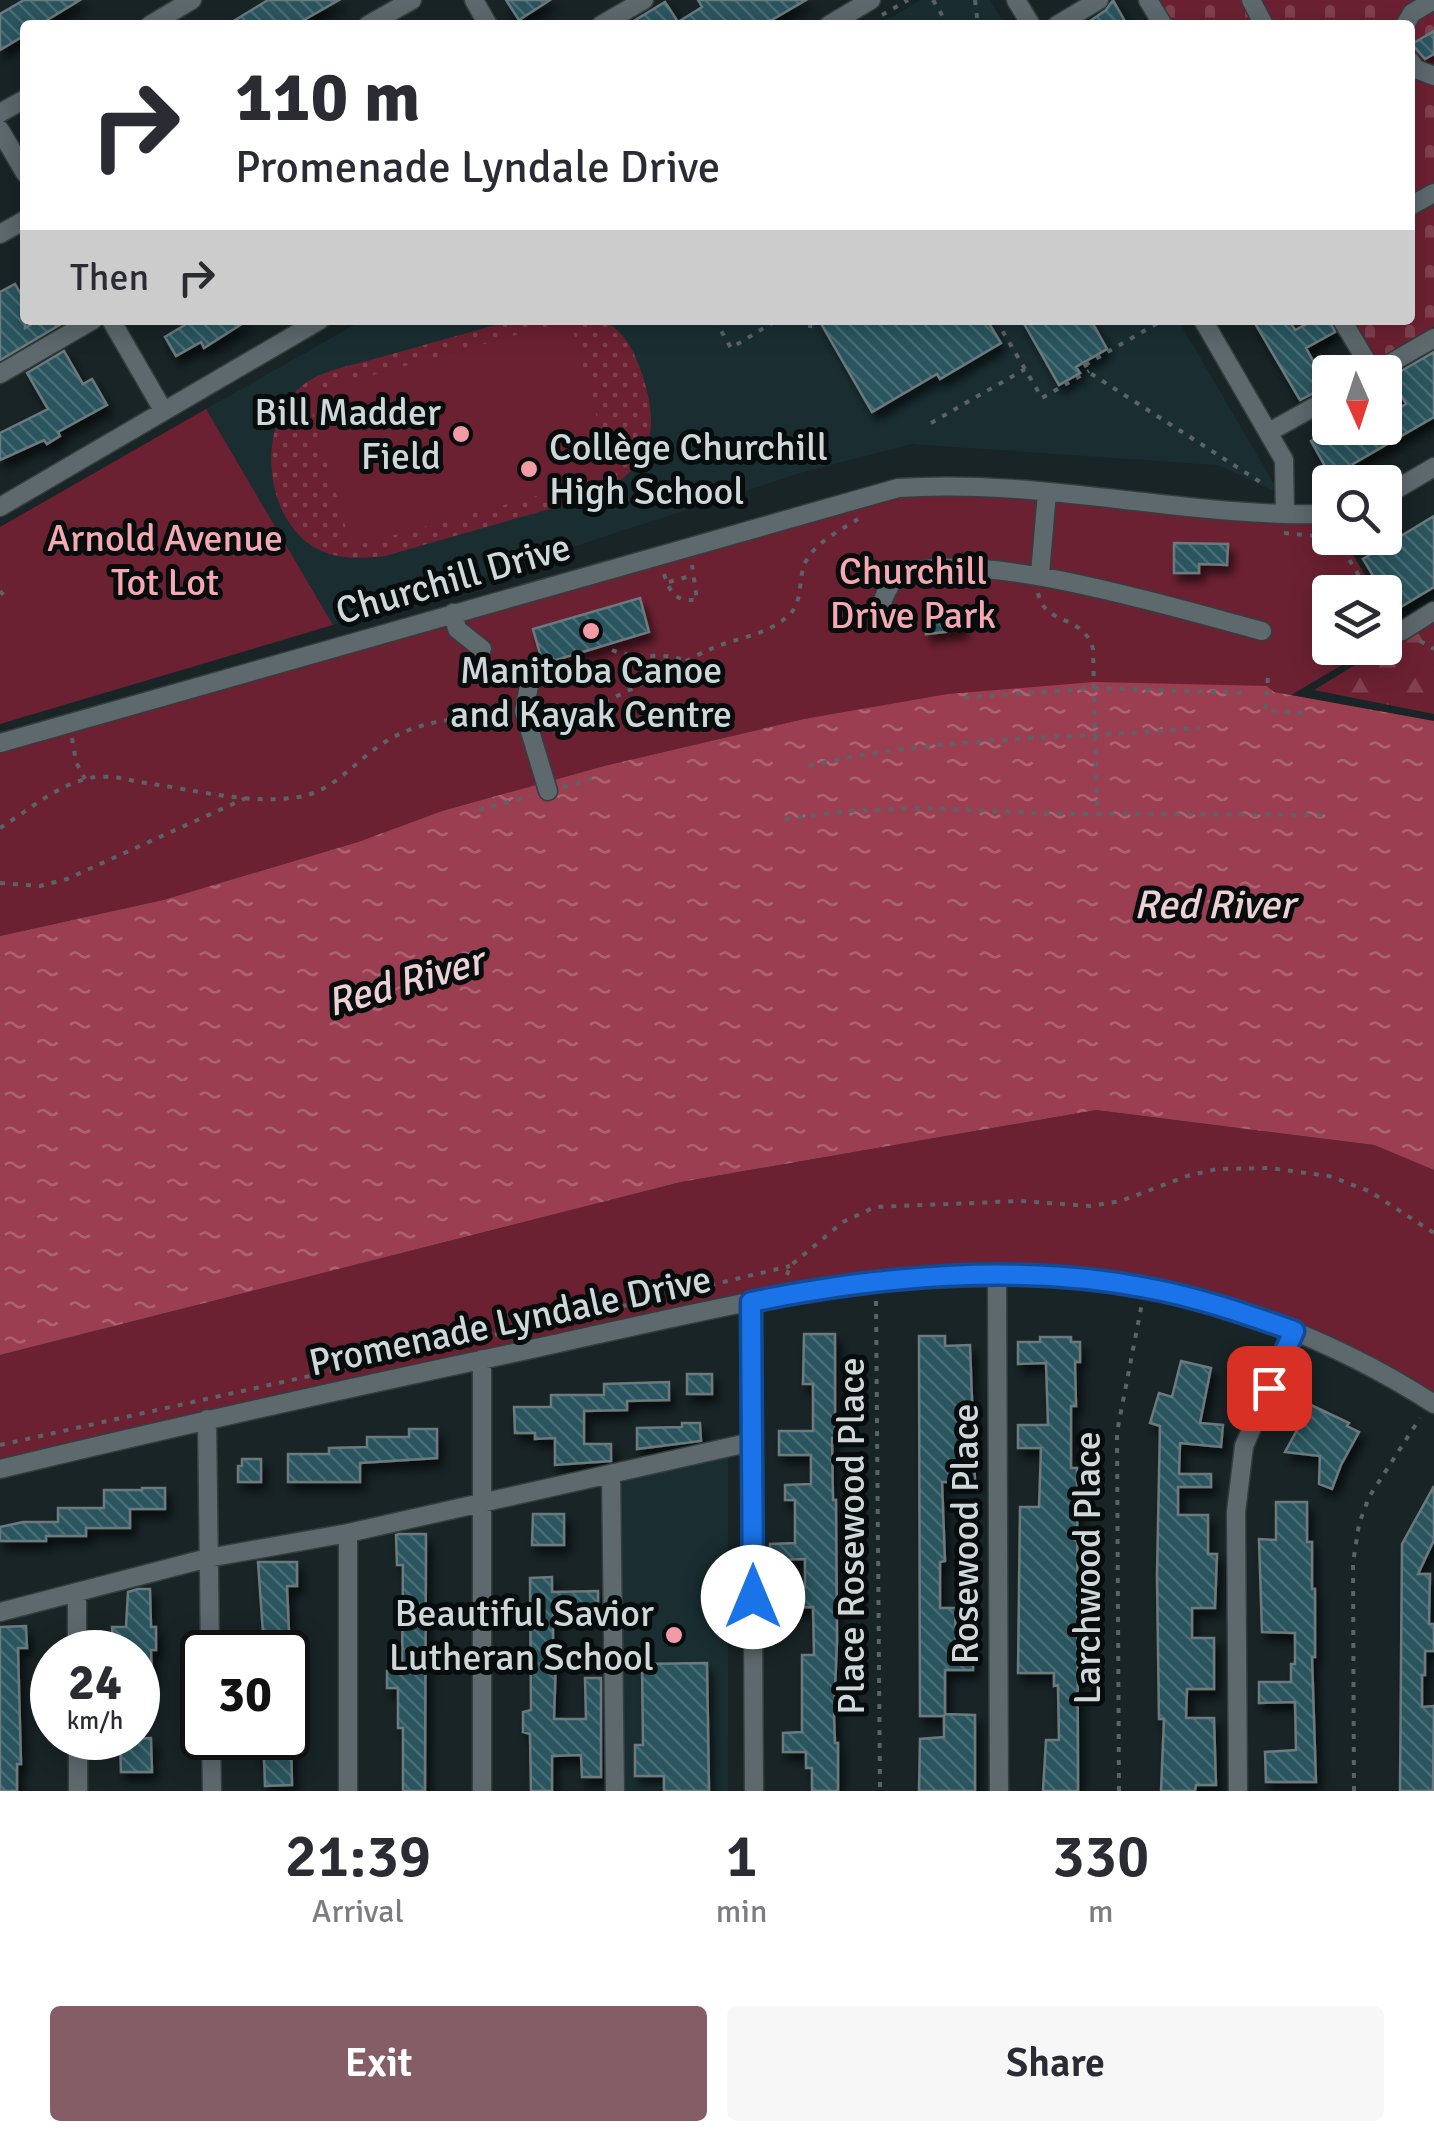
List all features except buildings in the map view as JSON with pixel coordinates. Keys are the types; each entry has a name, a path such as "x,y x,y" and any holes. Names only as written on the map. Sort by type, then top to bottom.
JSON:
{"street":[{"path":"158,20 192,0"},
{"path":"377,20 412,0"},
{"path":"610,20 644,0"},
{"path":"1065,20 1099,0"},
{"path":"1407,20 1412,12 1434,0"},
{"path":"843,20 875,8"},
{"path":"0,130 20,164"},
{"path":"0,374 84,325"},
{"path":"114,325 164,410"},
{"path":"0,506 311,325"},
{"path":"1206,325 1286,468 1285,513"},
{"path":"1345,325 1364,355"},
{"path":"1402,356 1434,338"},
{"path":"1268,432 1312,408"},
{"path":"1402,486 1434,467"},
{"name":"Churchill Drive","path":"0,743 898,488 984,487 1312,514"},
{"path":"1040,574 1047,493"},
{"path":"879,612 887,589 896,579 913,572 961,568 1040,574 1262,630"},
{"path":"1402,631 1434,611"},
{"path":"453,613 458,628 482,649"},
{"path":"529,686 524,711 548,792"},
{"name":"Promenade Lyndale Drive","path":"0,1468 207,1419 751,1302 876,1281 997,1276 1067,1278 1146,1287 1224,1306 1294,1331 1360,1361 1432,1402"},
{"name":"Rosewood Place","path":"997,1276 999,1791"},
{"path":"751,1302 754,1791"},
{"path":"1238,1791 1236,1512 1244,1446 1294,1331"},
{"path":"482,1360 482,1791"},
{"path":"207,1419 210,1630"},
{"path":"0,1612 208,1558 348,1534 752,1442"},
{"path":"611,1474 615,1791"},
{"path":"348,1534 348,1791"},
{"path":"77,1595 77,1630"},
{"path":"78,1760 78,1791"},
{"path":"211,1760 212,1791"}],"path":[{"path":"875,8 908,0"},
{"path":"718,325 731,348 769,325"},
{"path":"999,325 1042,398 1089,372"},
{"path":"1154,325 1084,364 1089,372 1272,489"},
{"path":"932,423 1025,369"},
{"path":"0,828 85,779 109,776 246,798 299,797 325,789 383,743 418,726 481,717 556,719 577,713 716,646 773,628 796,606 804,564 810,556 826,540 864,515"},
{"path":"1283,533 1336,538 1359,575"},
{"path":"657,555 671,594 680,601 697,600 689,546"},
{"path":"1040,574 1038,596 1042,607 1052,616 1082,628 1090,637 1097,814"},
{"path":"667,583 694,575"},
{"path":"0,591 8,600"},
{"path":"612,650 628,658 677,657 684,662"},
{"path":"1268,678 1264,710 1304,713"},
{"path":"964,698 1094,688 1245,693"},
{"path":"70,723 76,762 85,779"},
{"path":"809,766 920,748 1200,728"},
{"path":"0,883 40,886 67,879 246,798"},
{"path":"785,819 926,808 1097,814 1326,815"},
{"path":"0,1444 790,1266 843,1222 875,1207 1021,1201 1090,1206 1121,1201 1217,1169 1270,1168 1329,1176 1369,1191 1434,1233"},
{"path":"782,1296 790,1266"},
{"name":"Place Rosewood Place","path":"876,1281 880,1791"},
{"name":"Larchwood Place","path":"1119,1791 1116,1432 1146,1287"},
{"path":"1354,1791 1354,1563 1359,1524 1369,1497 1432,1402"}],"shaded area":[{"path":"921,0 990,0 1002,20 887,20"},
{"name":"Collège Churchill High School","path":"354,325 1181,325 1280,494 1218,465 912,444 800,473 333,625 206,409"},
{"name":"Beautiful Savior Lutheran School","path":"728,1453 728,1791 623,1791 617,1478"}],"green space":[{"path":"1158,0 1434,0 1434,327 1387,355 1368,355 1350,325 1415,325 1415,20 1170,20"},
{"name":"Bill Madder Field","path":"496,325 610,325 625,339 642,374 651,430 640,460 629,473 595,496 385,556 338,556 312,546 295,531 275,490 272,467 272,443 288,401 303,385 337,369"},
{"name":"Bill Madder Field","path":"552,325 571,325 613,475 351,547 308,393"},
{"name":"Arnold Avenue Tot Lot","path":"206,409 333,625 0,724 0,527"},
{"name":"Churchill Drive Park","path":"897,488 1312,515 1312,555 1353,555 1365,575 1312,575 1312,665 1342,665 1291,695 1274,692 1267,686 804,719 604,766 442,811 358,842 163,900 0,936 0,743"},
{"path":"1434,618 1434,714 1314,690 1355,665 1402,665 1402,636"},
{"path":"1096,1110 1374,1145 1434,1170 1434,1399 1362,1357 1148,1283 877,1275 0,1469 0,1355 681,1182"}],"water":[{"name":"Red River","path":"1094,682 1267,686 1274,692 1434,721 1434,1170 1374,1145 1096,1110 681,1182 0,1355 0,936 163,900 358,842 442,811 604,766 804,719 948,694"}],"place":[{"name":"Bill Madder Field","path":"461,434"},
{"name":"Collège Churchill High School","path":"529,469"},
{"name":"Manitoba Canoe and Kayak Centre","path":"591,631"},
{"name":"Beautiful Savior Lutheran School","path":"674,1635"}],"route":[{"path":"753,1597 751,1302 876,1281 997,1276 1067,1278 1146,1287 1224,1306 1294,1331 1269,1388"}]}
